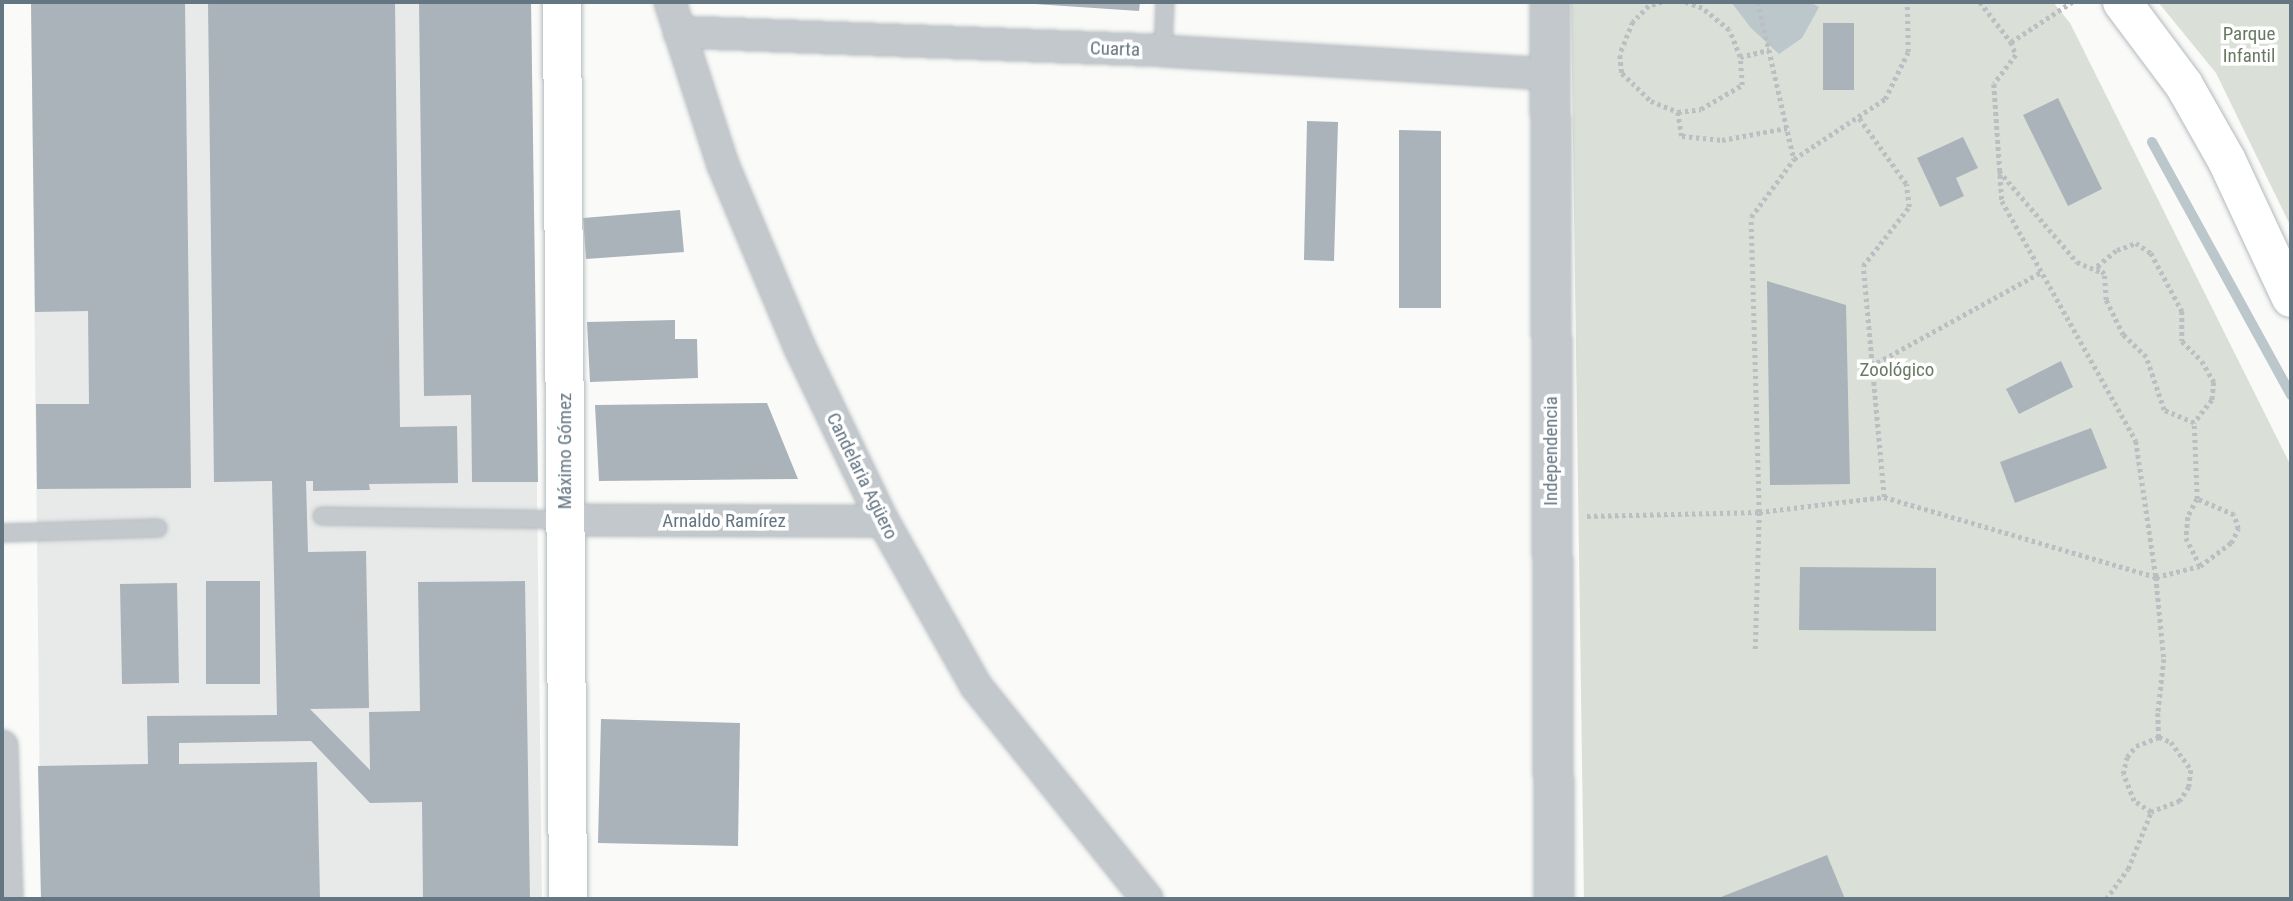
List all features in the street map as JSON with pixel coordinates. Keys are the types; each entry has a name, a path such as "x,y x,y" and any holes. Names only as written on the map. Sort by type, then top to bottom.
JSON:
{"main road":[{"name":"Máximo Gómez","path":"562,2 568,899"},
{"path":"2122,2 2190,96 2227,161 2291,298"}],"street":[{"name":"Candelaria Agüero","path":"670,2 723,165 800,348 883,522 976,686 1147,899"},
{"name":"Independencia","path":"1550,2 1554,899"},
{"name":"Cuarta","path":"679,32 1163,51 1551,74"},
{"name":"Arnaldo Ramírez","path":"565,520 883,522"},
{"path":"2,746 7,899"}],"lane":[{"path":"1163,51 1165,2"},
{"path":"322,516 565,520"},
{"path":"2,533 158,528"}],"path":[{"path":"1662,2 1649,6 1633,22 1620,55 1622,73 1651,101 1678,112 1702,109 1742,85 1740,57 1729,30 1702,8 1685,2"},
{"path":"1758,2 1794,159"},
{"path":"1755,649 1759,512 1751,217 1794,159 1885,99 1908,52 1907,2"},
{"path":"1980,2 2011,43 2016,55 1994,83 2001,201 2136,441 2156,577 2164,659 2158,713 2159,737"},
{"path":"2011,43 2072,2"},
{"path":"1740,57 1769,50"},
{"path":"1678,112 1682,136 1722,140 1787,128"},
{"path":"1858,117 1906,184 1909,207 1863,266 1884,497"},
{"path":"1998,171 2077,262 2104,274"},
{"path":"2194,423 2165,410 2146,357 2123,335 2106,300 2104,274 2097,266 2117,250 2136,243 2151,253 2182,310 2182,341 2202,361 2214,382 2212,400 2194,423 2197,499 2188,517 2186,538 2200,566"},
{"path":"1871,366 2041,272"},
{"path":"1552,517 1759,512 1884,497 2156,577 2200,566 2231,543 2238,529 2234,515 2197,499"},
{"path":"2106,899 2127,869 2151,813 2180,801 2189,787 2191,770 2171,743 2159,737 2136,746 2127,757 2123,774 2134,801 2151,813"}],"shaded area":[{"path":"31,2 531,2 542,899 41,899"},
{"path":"1731,2 1810,2 1819,7 1802,38 1779,54 1751,28"}],"green space":[{"name":"Zoológico","path":"1571,2 2053,2 2070,23 2291,466 2291,899 1584,899"},
{"name":"Parque Infantil","path":"2158,2 2291,2 2291,227 2216,73"}],"building":[{"path":"31,2 185,2 191,488 37,489 36,404 89,404 88,311 35,312"},
{"path":"208,2 395,2 400,427 457,426 458,483 369,484 370,490 313,491 313,481 306,481 308,552 366,551 369,708 310,709 370,770 369,712 420,711 418,582 525,581 530,899 423,899 422,802 370,803 311,741 179,743 179,764 317,762 320,899 41,899 38,766 148,764 147,716 277,715 272,481 214,482"},
{"path":"419,2 531,2 538,482 472,482 471,395 424,396"},
{"path":"1006,2 1140,2 1139,11"},
{"path":"1823,23 1854,23 1854,90 1823,90"},
{"path":"2058,98 2102,189 2068,206 2023,115"},
{"path":"1307,121 1338,122 1334,261 1304,260"},
{"path":"1399,130 1441,131 1441,308 1399,308"},
{"path":"1963,137 1978,168 1956,178 1964,196 1940,207 1917,158"},
{"path":"680,210 684,252 586,259 583,218"},
{"path":"1767,281 1846,305 1850,484 1770,485"},
{"path":"675,320 675,339 697,339 698,378 590,382 587,322"},
{"path":"2061,361 2073,387 2019,414 2006,389"},
{"path":"767,403 798,479 599,481 595,405"},
{"path":"2091,428 2107,468 2015,503 2000,462"},
{"path":"1800,567 1936,568 1936,631 1799,630"},
{"path":"206,581 260,581 260,684 206,684"},
{"path":"177,583 179,683 122,684 120,584"},
{"path":"601,719 740,723 738,846 598,843"},
{"path":"1827,855 1845,899 1716,899"}],"waterway":[{"path":"2152,142 2291,395"}]}
